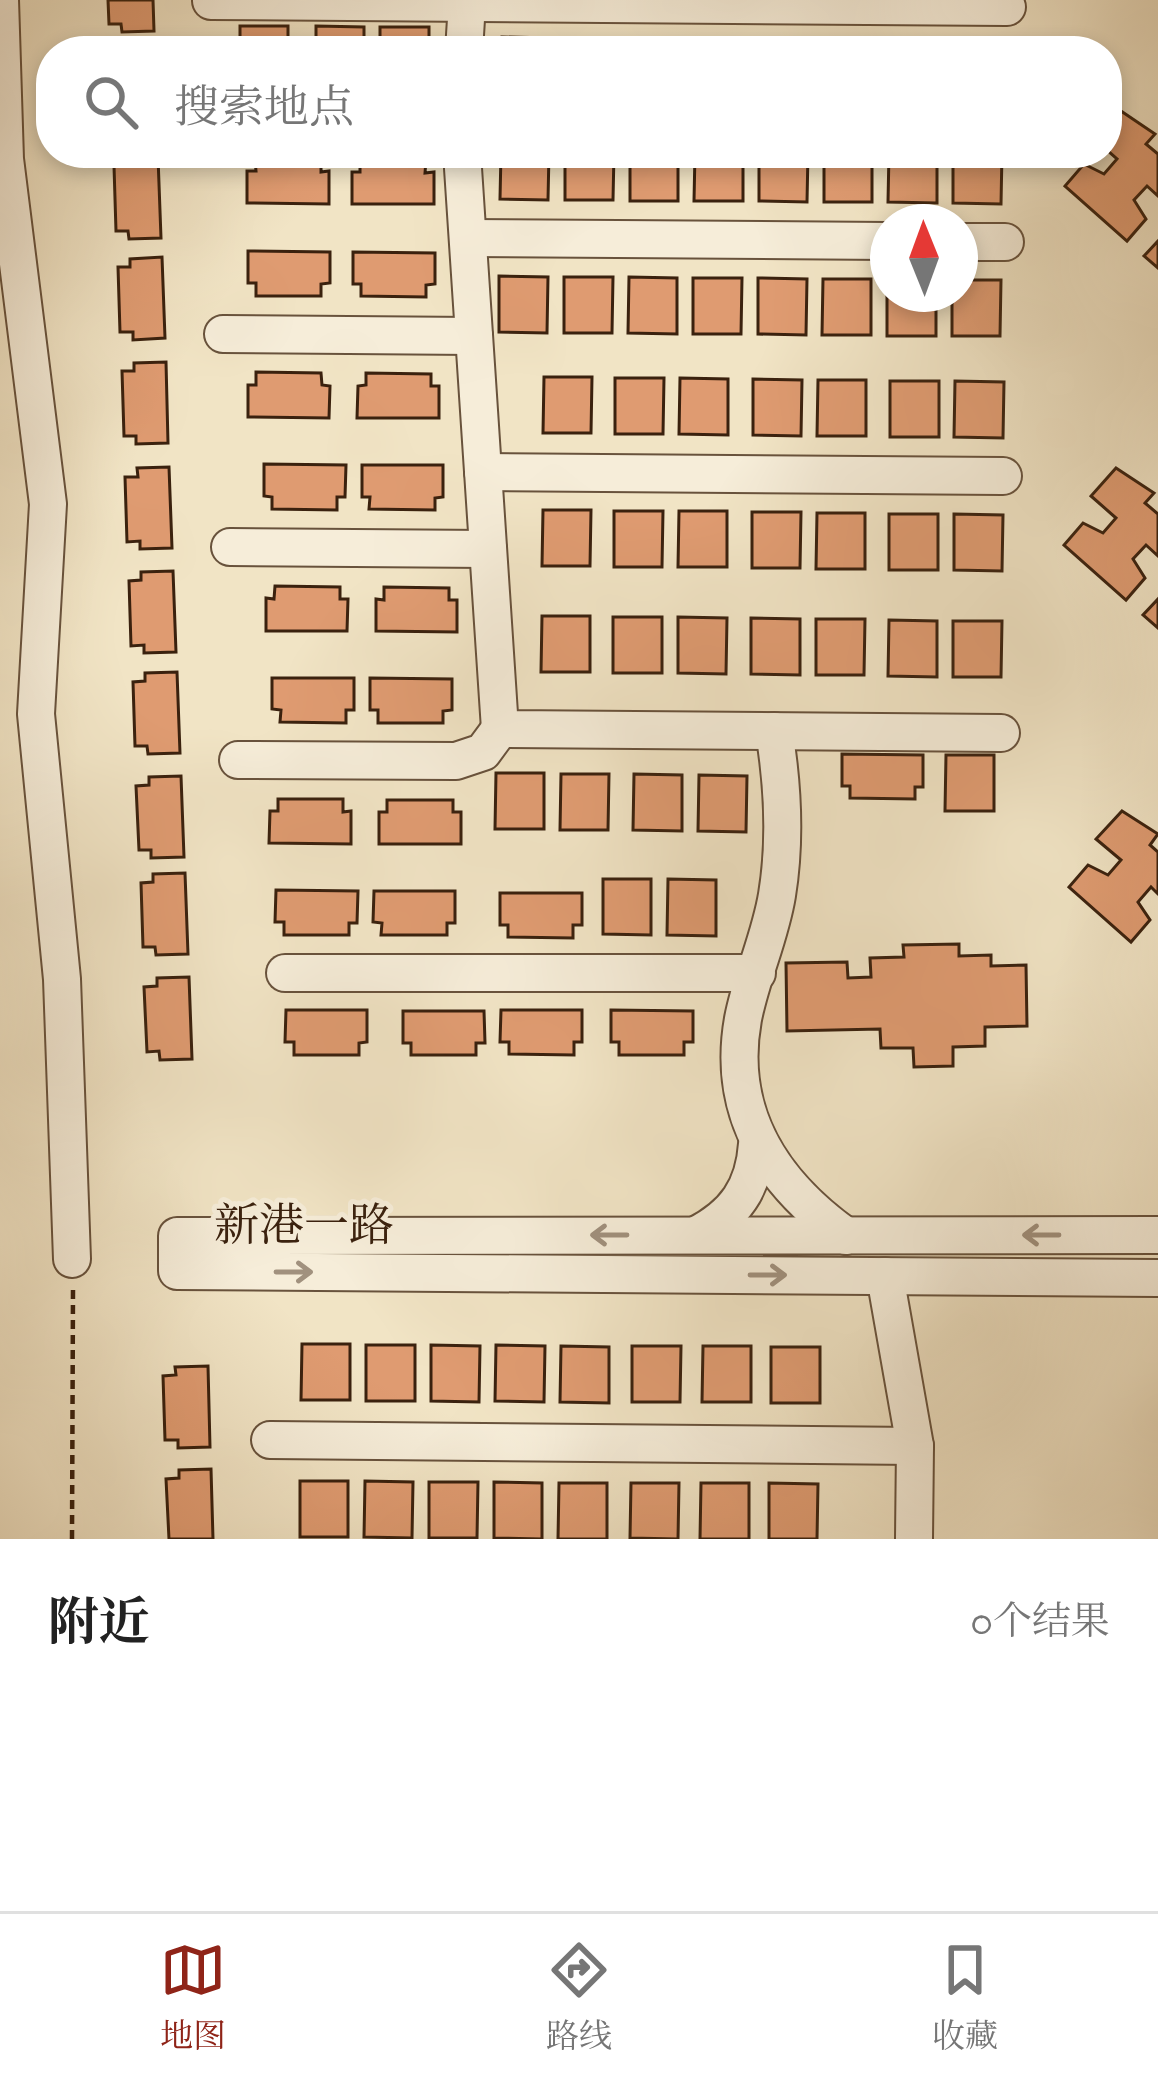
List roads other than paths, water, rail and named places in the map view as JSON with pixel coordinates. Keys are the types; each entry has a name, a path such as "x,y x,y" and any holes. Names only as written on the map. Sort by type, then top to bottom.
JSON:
{"street":[{"path":"0,0 5,159 48,504 36,714 61,961 72,1259"},
{"path":"211,1 1007,8"},
{"path":"465,36 467,3"},
{"path":"238,760 456,761 483,752 500,729 463,168"},
{"path":"468,238 870,241"},
{"path":"978,242 1005,242"},
{"path":"223,334 474,336"},
{"path":"483,472 1003,476"},
{"path":"230,547 488,549"},
{"path":"500,729 1000,733"},
{"path":"774,731 782,854 743,1019 740,1066 746,1113 757,1144 805,1204 846,1235"},
{"path":"285,973 757,973"},
{"path":"696,1235 717,1224 747,1190 757,1144"},
{"name":"新港一路","path":"1158,1235 177,1236 177,1271 1158,1278"},
{"path":"885,1276 915,1446 914,1539"},
{"path":"270,1440 915,1446"}]}
